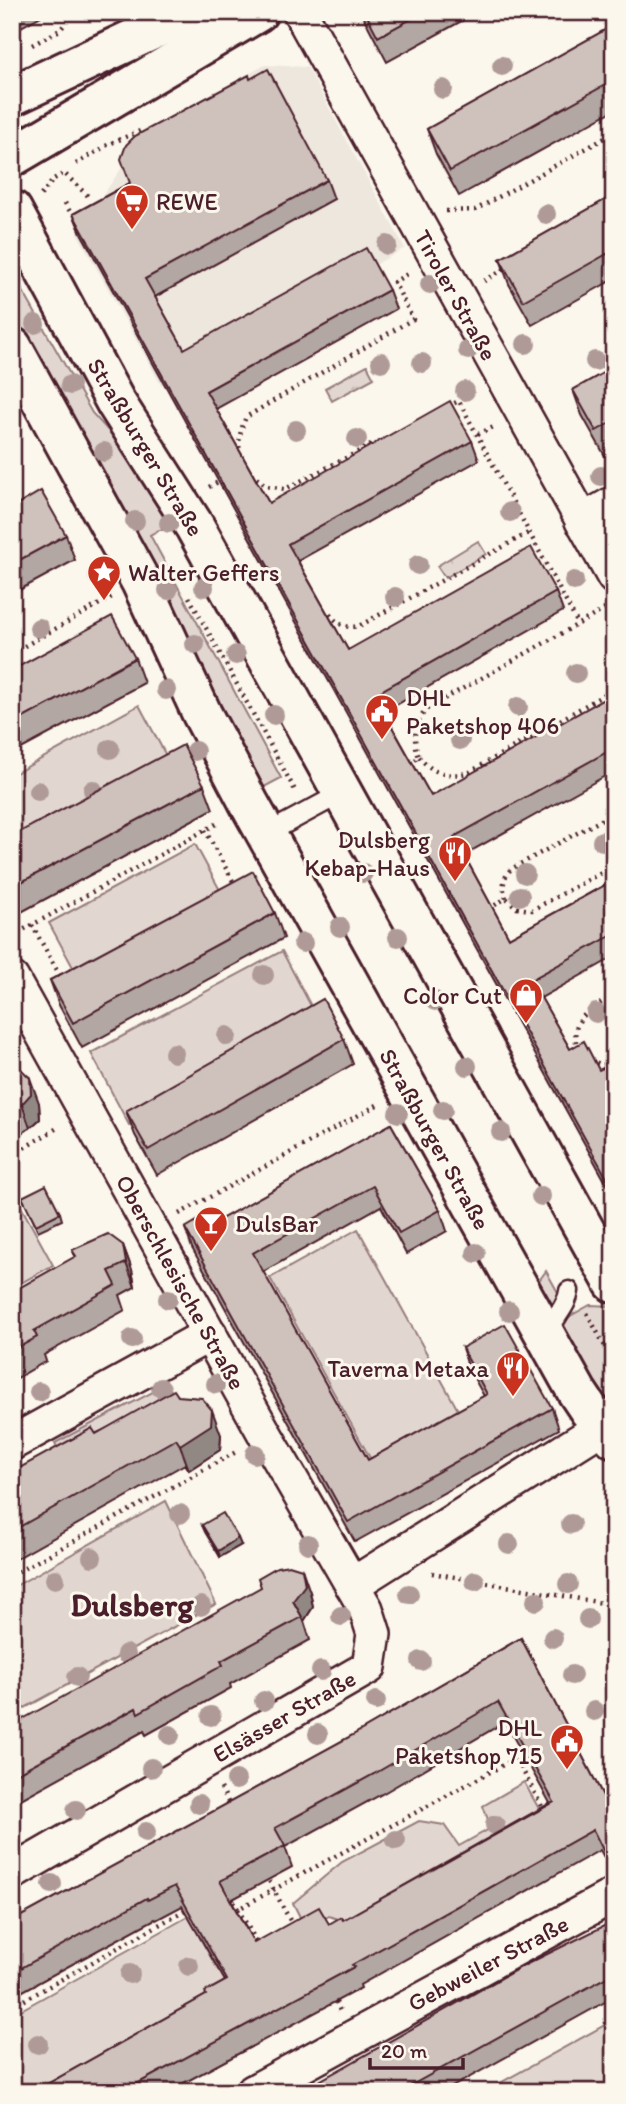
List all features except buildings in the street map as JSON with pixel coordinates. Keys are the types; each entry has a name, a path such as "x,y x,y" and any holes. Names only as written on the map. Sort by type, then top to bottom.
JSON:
{"main road":[{"path":"12,96 191,12"},
{"path":"12,157 257,12"},
{"name":"Straßburger Straße","path":"28,202 116,403 195,527 614,1283"},
{"name":"Straßburger Straße","path":"12,347 141,582 202,714 258,820 549,1341 589,1410 608,1432"}],"street":[{"name":"Tiroler Straße","path":"300,12 614,577"},
{"path":"582,521 614,503"},
{"name":"Oberschlesische Straße","path":"20,1000 86,1111 352,1585"},
{"path":"12,1443 210,1334"},
{"path":"352,1585 608,1432"},
{"name":"Elsässer Straße","path":"12,1873 369,1667 374,1634 366,1609 352,1585"},
{"name":"Gebweiler Straße","path":"253,2092 614,1895"}],"lane":[{"path":"258,820 307,811 342,793"},
{"path":"549,1341 548,1332 565,1304 569,1291"}],"path":[{"path":"32,46 60,30 65,24"},
{"path":"76,164 109,144 142,130"},
{"path":"410,212 475,209 614,133"},
{"path":"28,202 64,173 88,196"},
{"path":"65,203 72,215"},
{"path":"458,297 514,263"},
{"path":"384,439 285,489 267,486 255,479 245,467 238,443 246,417 413,319 394,282"},
{"path":"447,407 459,401 578,624"},
{"path":"330,614 340,625 359,626 530,532"},
{"path":"188,596 307,811"},
{"path":"12,653 100,604"},
{"path":"614,605 428,708 417,723 415,746 419,757 435,772 446,775 470,772 614,689"},
{"path":"409,764 419,757"},
{"path":"614,813 511,869 505,880 506,898 517,908 532,910 614,866"},
{"path":"12,936 205,830 258,820"},
{"path":"205,830 240,894"},
{"path":"489,909 506,898"},
{"path":"20,1000 68,989 32,925"},
{"path":"614,996 586,1011 575,1033 579,1050 593,1062 603,1065 614,1063"},
{"path":"569,1055 579,1050"},
{"path":"151,1230 407,1088"},
{"path":"12,1155 86,1111"},
{"path":"569,1291 583,1307 614,1363"},
{"path":"12,1575 266,1436"},
{"path":"386,1565 614,1605"},
{"path":"238,1909 516,1758 548,1819"},
{"path":"264,1871 299,1938"},
{"path":"225,1888 265,1956"},
{"path":"12,2007 190,1908"}],"shaded area":[{"path":"265,65 307,67 405,248 161,385 77,233 149,128"}],"green space":[{"path":"12,272 92,413 131,456 185,530 159,530 150,535 281,778 255,792 12,314"},
{"path":"367,365 374,378 332,401 325,388"},
{"path":"478,541 486,554 445,578 437,566"},
{"path":"139,705 170,763 12,850 12,775"},
{"path":"195,844 221,892 75,971 49,923"},
{"path":"282,951 320,1023 129,1125 91,1053"},
{"path":"12,1190 53,1265 12,1288"},
{"path":"358,1229 463,1419 375,1467 270,1278"},
{"path":"546,1271 560,1296 546,1321 530,1293"},
{"path":"590,1305 614,1306 614,1394 596,1404 557,1330 565,1319"},
{"path":"168,1384 179,1407 67,1466 55,1443"},
{"path":"166,1501 216,1604 12,1715 12,1588"},
{"path":"524,1782 543,1816 349,1923 329,1916 306,1929 293,1903 342,1862 419,1821 444,1825 459,1846 491,1828 483,1806"},
{"path":"225,1896 199,1936 218,1970 265,1967 43,2092 12,2092 12,2015"},
{"path":"614,2020 614,2092 484,2092"}],"place":[{"name":"REWE","path":"132,231"},
{"name":"Walter Geffers","path":"104,602"},
{"name":"DHL Paketshop 406","path":"382,741"},
{"name":"Dulsberg Kebap-Haus","path":"455,883"},
{"name":"Color Cut","path":"526,1025"},
{"name":"DulsBar","path":"211,1253"},
{"name":"Taverna Metaxa","path":"513,1398"},
{"name":"DHL Paketshop 715","path":"567,1771"}],"district":[{"name":"Dulsberg","path":"132,1605"}]}
